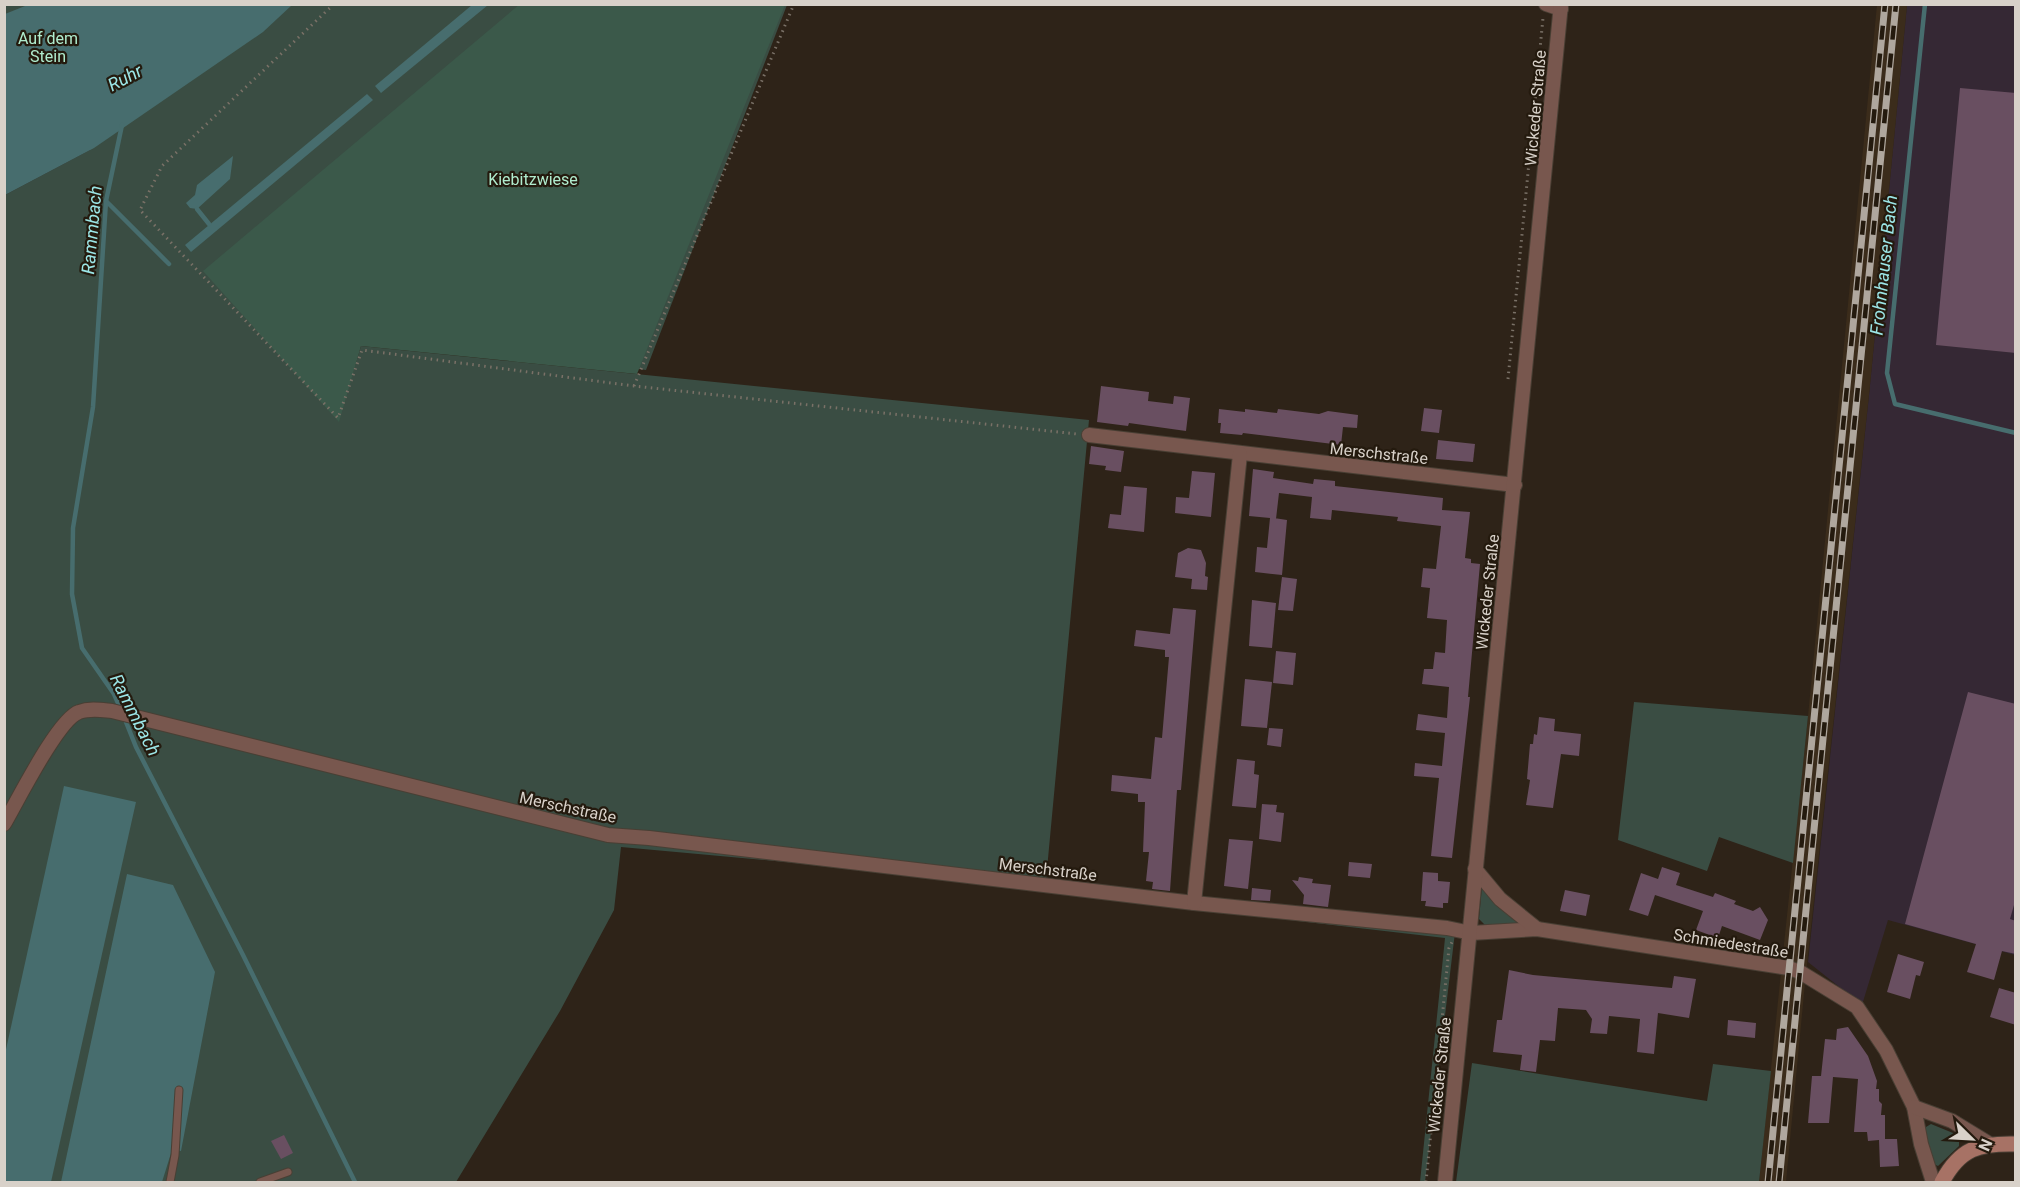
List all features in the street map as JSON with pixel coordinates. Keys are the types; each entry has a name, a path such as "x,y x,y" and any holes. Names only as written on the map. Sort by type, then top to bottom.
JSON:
{"main road":[{"path":"1942,1182 1960,1158 1988,1143 2016,1144"}],"street":[{"path":"1546,4 1561,7"},
{"name":"Wickeder Straße","path":"1445,1182 1561,7"},
{"name":"Merschstraße","path":"1089,435 1515,485"},
{"path":"1194,903 1240,454"},
{"name":"Merschstraße","path":"4,824 57,733 77,712 94,709 143,718 608,835 661,839 1194,903 1471,933"},
{"path":"1475,868 1500,899 1537,929"},
{"name":"Schmiedestraße","path":"1471,933 1537,929 1789,968 1800,972 1857,1007 1886,1050 1914,1107 1921,1144 1933,1182"},
{"path":"1914,1107 1952,1121 1988,1143"}],"lane":[{"path":"170,1182 175,1155 179,1090"},
{"path":"260,1182 288,1172"}],"path":[{"path":"334,4 162,166 140,210 338,418 362,350 634,386 1089,435"},
{"path":"634,386 794,4"},
{"path":"1426,1182 1449,948 1456,930"}],"shaded area":[{"path":"1877,5 1907,5 1869,395 1805,983 1786,1182 1759,1182 1808,716"},
{"path":"1907,5 2015,5 2015,955 1888,920 1862,1005 1808,962 1869,395"}],"green space":[{"name":"Kiebitzwiese","path":"520,4 785,5 637,374 361,346 339,422 203,271"},
{"name":"Auf dem Stein","path":"4,5 787,5 646,370 357,332 340,415 361,346 1089,420 1046,880 1456,924 1425,1182 1420,1182 1445,938 786,862 621,847 614,910 560,1011 456,1182 5,1182 5,195 90,150 5,114"},
{"path":"1634,702 1808,716 1793,863 1719,837 1707,871 1618,840"},
{"path":"1482,886 1517,920 1516,924 1486,926 1479,919"},
{"path":"1472,1063 1707,1101 1713,1064 1771,1071 1759,1182 1456,1182"},
{"path":"1931,1124 1959,1138 1959,1146 1938,1166 1934,1164 1924,1132"}],"water":[{"name":"Ruhr","path":"30,4 292,5 263,32 94,148 5,195 5,14"},
{"path":"472,5 488,5 381,93 375,86"},
{"path":"367,94 373,100 191,252 185,245"},
{"path":"233,156 230,179 197,209 190,208 186,203 195,195 197,185"},
{"path":"64,786 136,802 51,1182 5,1182 5,1054"},
{"path":"127,874 173,885 215,972 181,1151 172,1150 162,1182 61,1182"}],"building":[{"path":"1960,88 2016,93 2016,353 1936,345"},
{"path":"1101,386 1149,392 1148,401 1173,404 1174,396 1190,398 1186,431 1129,423 1128,426 1097,422"},
{"path":"1424,408 1442,410 1439,433 1421,431"},
{"path":"1219,409 1277,413 1278,409 1319,414 1328,411 1358,415 1357,428 1343,427 1341,445 1243,433 1242,435 1220,433"},
{"path":"1438,440 1475,444 1473,462 1436,459"},
{"path":"1091,446 1124,451 1121,472 1105,470 1106,466 1089,464"},
{"path":"1253,469 1274,472 1273,478 1313,484 1314,479 1335,481 1335,486 1443,498 1442,510 1470,512 1465,558 1471,559 1471,563 1480,564 1468,697 1470,697 1452,858 1431,856 1439,778 1414,776 1415,763 1442,766 1445,733 1416,730 1418,714 1447,718 1449,687 1422,684 1424,669 1433,669 1435,652 1445,653 1447,620 1427,618 1430,588 1421,587 1423,568 1436,569 1441,526 1397,521 1398,517 1332,510 1331,520 1310,518 1312,497 1279,493 1276,518 1287,520 1282,575 1255,572 1257,547 1267,548 1270,518 1249,516"},
{"path":"1192,471 1215,473 1211,517 1175,513 1176,497 1189,498"},
{"path":"1124,486 1147,488 1144,532 1108,528 1110,514 1121,515"},
{"path":"1188,548 1201,550 1206,563 1207,590 1191,589 1192,579 1175,577 1178,553"},
{"path":"1282,577 1297,579 1293,611 1278,610"},
{"path":"1252,600 1276,603 1272,648 1249,646"},
{"path":"1173,608 1196,610 1181,790 1177,790 1170,891 1152,889 1153,882 1146,881 1149,852 1143,852 1145,802 1138,802 1138,794 1111,791 1112,775 1151,779 1155,737 1162,738 1169,657 1165,657 1165,650 1134,646 1136,630 1170,634"},
{"path":"1276,651 1296,653 1293,685 1273,683"},
{"path":"1245,679 1272,682 1267,728 1241,726"},
{"path":"1968,692 2016,704 2016,898 2010,919 2016,921 2016,954 2002,951 1994,980 1967,972 1976,944 1905,924"},
{"path":"1539,717 1555,719 1554,731 1581,734 1579,756 1561,754 1553,808 1526,805 1530,780 1527,779 1530,744 1533,744 1534,734 1537,735"},
{"path":"1269,728 1283,729 1281,747 1267,745"},
{"path":"1237,759 1255,761 1254,774 1259,775 1256,808 1232,806"},
{"path":"1262,804 1277,805 1276,812 1284,813 1281,842 1259,839"},
{"path":"1229,839 1253,841 1248,889 1224,886"},
{"path":"1349,862 1372,864 1370,878 1348,876"},
{"path":"1662,867 1680,873 1676,885 1713,897 1715,893 1736,901 1734,904 1753,911 1760,907 1768,920 1760,940 1722,926 1718,938 1696,930 1703,911 1655,895 1648,916 1629,910 1641,873 1658,879"},
{"path":"1423,872 1438,873 1438,881 1450,882 1448,903 1443,903 1443,908 1425,906 1426,901 1421,901"},
{"path":"1299,877 1313,879 1312,883 1331,885 1328,907 1303,904 1304,895 1292,880 1298,881"},
{"path":"1252,888 1271,890 1270,901 1251,900"},
{"path":"1565,890 1590,895 1586,916 1560,911"},
{"path":"1898,954 1924,962 1920,976 1916,975 1910,999 1887,992"},
{"path":"1509,970 1533,975 1672,988 1674,976 1696,979 1689,1018 1658,1013 1654,1054 1637,1052 1640,1019 1609,1016 1607,1034 1590,1033 1592,1019 1586,1010 1558,1008 1555,1041 1540,1040 1536,1072 1520,1070 1522,1055 1493,1052 1497,1020 1502,1020"},
{"path":"1999,988 2016,993 2016,1025 1990,1017"},
{"path":"1728,1020 1756,1023 1755,1038 1727,1035"},
{"path":"1848,1027 1868,1056 1877,1081 1876,1089 1879,1089 1879,1101 1882,1104 1881,1115 1885,1115 1885,1139 1897,1139 1899,1166 1880,1167 1879,1140 1868,1141 1867,1132 1854,1132 1858,1079 1833,1077 1829,1123 1808,1123 1812,1076 1821,1076 1825,1039 1836,1040 1837,1029"},
{"path":"284,1135 293,1153 281,1159 271,1141"}],"waterway":[{"name":"Frohnhauser Bach","path":"1925,4 1887,373 1895,404 2016,433"},
{"name":"Rammbach","path":"121,710 114,694 82,648 72,594 73,528 93,407 106,201 122,125"},
{"path":"106,201 169,264"},
{"path":"197,209 209,224"},
{"name":"Rammbach","path":"124,717 136,747 243,955 355,1182"}],"railway":[{"path":"1768,1182 1885,4"},
{"path":"1779,1182 1896,4"}]}
